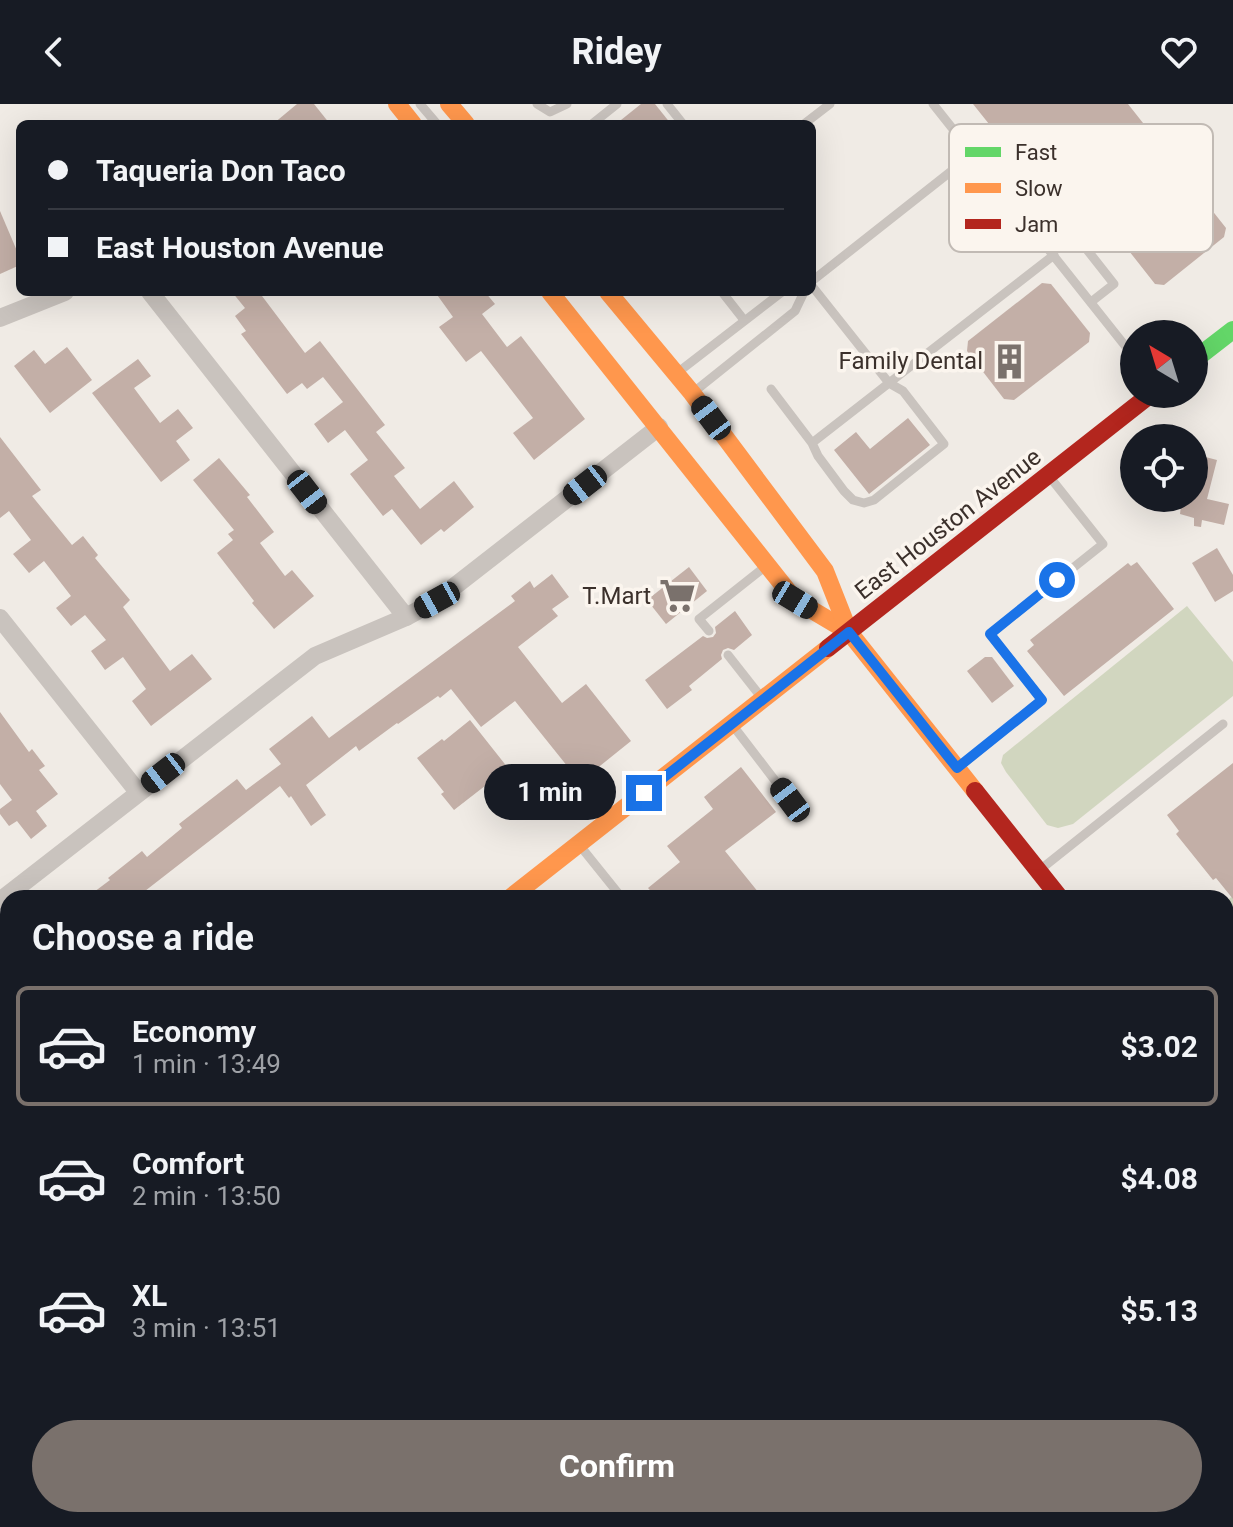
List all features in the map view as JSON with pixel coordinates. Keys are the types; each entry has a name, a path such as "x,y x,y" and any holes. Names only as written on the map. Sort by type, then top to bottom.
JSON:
{"main road":[{"path":"397,104 410,120"},
{"path":"449,104 463,120"},
{"path":"553,296 795,600 849,632"},
{"path":"611,296 692,393 825,571 849,632 1053,890"},
{"path":"1208,349 1233,330"},
{"name":"East Houston Avenue","path":"520,890 1133,408"}],"street":[{"path":"0,318 55,296"},
{"path":"153,296 406,617"},
{"path":"14,890 315,656 406,617 437,600 659,427"},
{"path":"0,618 138,792"}],"lane":[{"path":"420,104 434,120"},
{"path":"537,104 550,112 567,104"},
{"path":"597,120 617,104"},
{"path":"667,104 680,120"},
{"path":"809,120 830,104"},
{"path":"933,104 949,124"},
{"path":"816,280 949,173"},
{"path":"1052,252 1120,339"},
{"path":"1089,252 1114,284 1091,302"},
{"path":"812,443 1054,255"},
{"path":"771,389 853,500 864,503 874,500 944,444 903,391 889,383 816,288"},
{"path":"725,296 744,320"},
{"path":"676,374 777,296"},
{"path":"692,393 795,311 802,296"},
{"path":"957,768 1042,700 990,634 1103,544 1048,475"},
{"path":"709,631 699,619 768,565"},
{"path":"728,655 763,700"},
{"path":"732,724 790,800"},
{"path":"1038,871 1223,724"},
{"path":"579,844 616,890"}],"green space":[{"path":"1187,606 1233,662 1233,696 1073,824 1058,828 1047,825 1006,772 1001,763 1003,755"}],"building":[{"path":"297,104 314,104 327,120 278,120"},
{"path":"641,104 655,104 668,120 621,120"},
{"path":"973,104 1128,104 1144,124 989,124"},
{"path":"0,211 16,249 16,267 0,274"},
{"path":"1213,212 1226,228 1224,237 1213,246"},
{"path":"1130,252 1205,252 1164,285 1155,284"},
{"path":"1042,283 1051,284 1090,333 1089,342 1014,400 1004,399 967,351 968,341"},
{"path":"235,296 262,296 305,353 320,341 385,425 376,432 405,468 394,476 420,509 454,481 474,507 444,532 441,529 421,545 392,509 383,516 350,474 368,460 345,430 328,443 314,424 343,402 323,377 307,389 302,383 287,394 241,334 246,331 235,316 245,308"},
{"path":"438,296 488,296 495,304 482,314 507,347 521,336 585,419 534,460 513,433 533,418 481,351 466,362 439,327 453,317"},
{"path":"67,347 92,380 50,413 14,366 34,350 45,364"},
{"path":"138,359 151,376 134,388 160,423 178,409 193,428 176,441 190,460 161,482 92,393"},
{"path":"908,418 930,445 869,494 834,450 856,432 870,449"},
{"path":"0,437 41,490 32,496 72,545 83,536 98,555 95,558 130,600 123,607 170,671 192,654 212,679 151,726 132,701 146,689 123,657 105,670 91,651 106,640 85,615 71,626 56,608 71,596 44,561 29,573 13,554 31,540 9,511 0,518"},
{"path":"219,458 250,495 247,497 274,532 260,543 285,576 292,570 314,596 274,629 217,553 233,540 228,534 234,530 193,480"},
{"path":"1208,458 1217,460 1208,495"},
{"path":"1208,499 1229,504 1224,525 1202,520 1201,527 1194,526 1194,518 1180,514 1208,512"},
{"path":"1217,548 1233,575 1233,591 1215,602 1192,563"},
{"path":"1137,562 1174,609 1064,696 1027,651 1034,645 1030,640 1128,563 1131,566"},
{"name":"T.Mart","path":"689,567 707,591 666,624 647,600"},
{"path":"552,574 569,597 552,609 558,616 518,647 562,703 586,684 631,741 580,782 515,701 481,727 451,689 359,751 356,746 306,785 326,815 311,826 291,796 289,798 280,786 146,890 97,890 142,851 147,857 182,828 179,824 237,779 246,790 281,764 269,749 312,716 329,738 515,601 511,596 530,581 534,588"},
{"path":"735,611 752,635 734,650 723,650 722,659 689,686 692,690 667,709 645,680 703,636 713,637 715,627"},
{"path":"985,657 992,657 1014,686 992,703 967,671"},
{"path":"0,712 29,752 32,749 45,766 39,770 58,794 36,811 47,826 31,839 17,821 9,826 0,814 0,809 12,800 0,784"},
{"path":"470,720 508,768 454,810 417,758"},
{"path":"1233,763 1233,890 1226,890 1216,878 1213,880 1176,834 1179,831 1167,815"},
{"path":"741,767 776,812 725,851 757,890 650,890 648,888 680,862 667,846 713,809 704,797"}],"traffic: fast":[{"path":"1208,349 1233,330"}],"traffic: slow":[{"path":"397,104 410,120"},
{"path":"449,104 463,120"},
{"path":"553,296 795,600 849,632"},
{"path":"611,296 692,393 825,571 849,632 975,791"},
{"path":"520,890 828,648"}],"traffic: jam":[{"path":"828,648 1133,408"},
{"path":"975,791 1054,890"}],"place":[{"name":"Family Dental","path":"1009,361"},
{"name":"T.Mart","path":"677,596"}],"route":[{"path":"644,793 849,632 957,768 1042,700 990,634 1057,580"}]}
